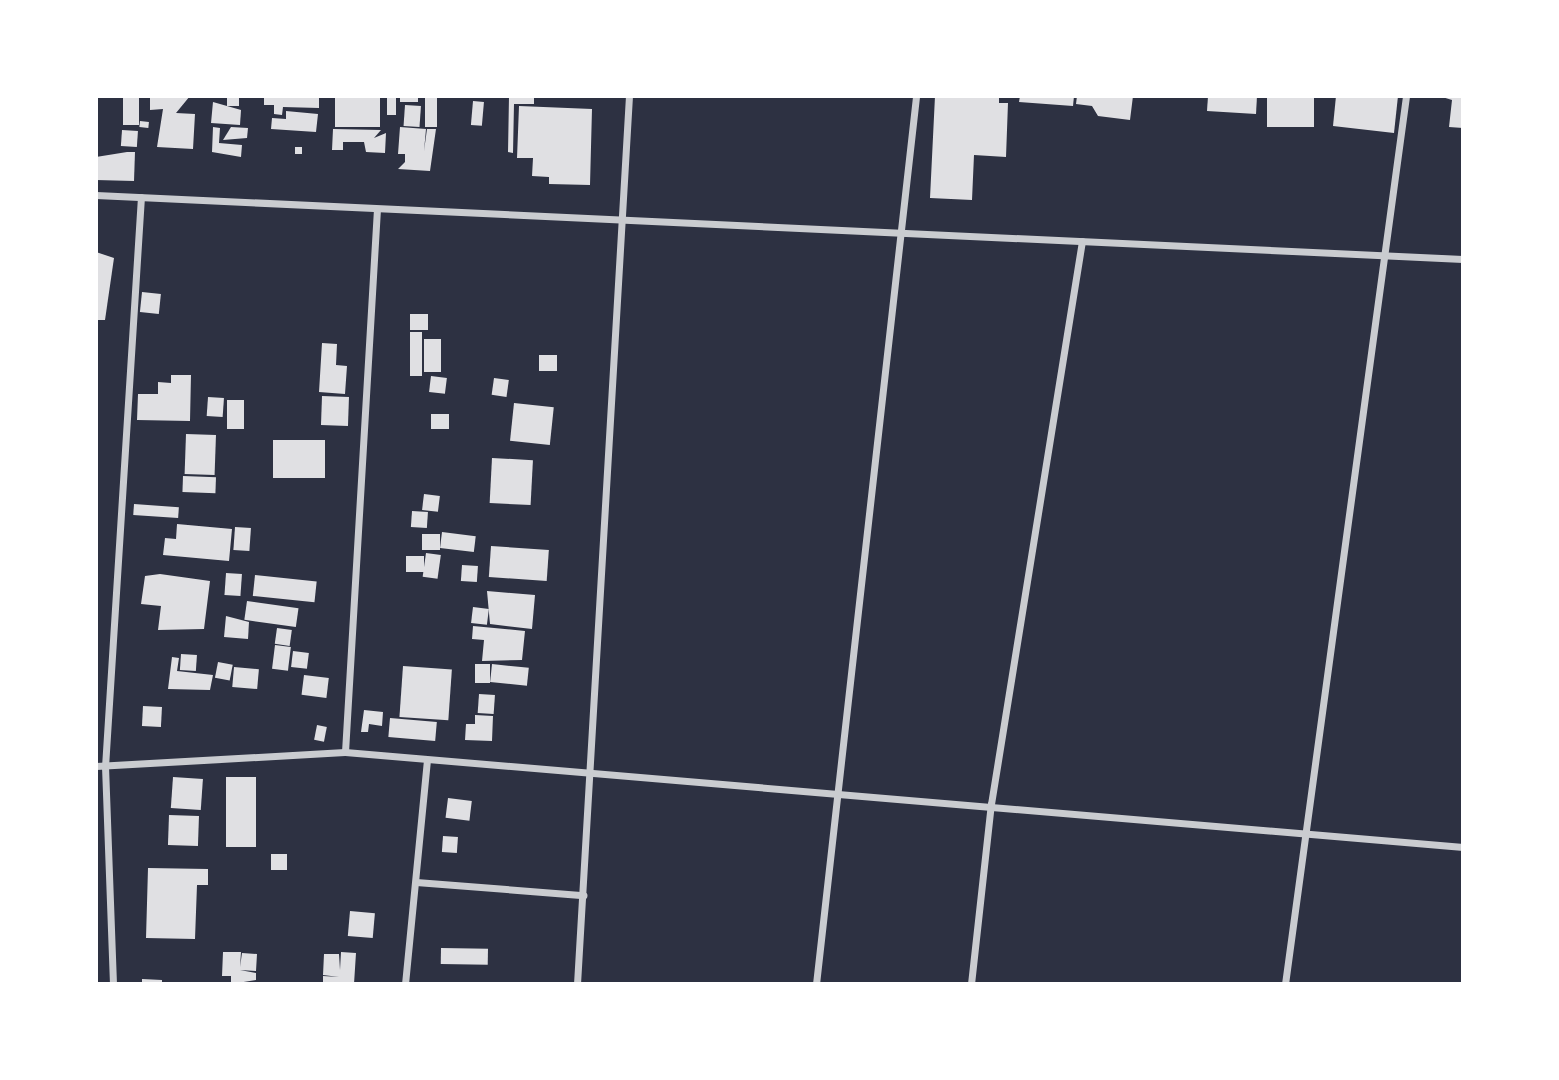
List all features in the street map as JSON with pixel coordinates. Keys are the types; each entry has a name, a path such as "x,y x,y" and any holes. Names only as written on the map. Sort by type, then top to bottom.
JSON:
{"street":[{"path":"577,984 629,96"},
{"path":"816,984 916,96"},
{"path":"1285,984 1406,96"},
{"path":"96,195 377,209 903,229 1082,241 1463,259"},
{"path":"113,984 106,767 141,197"},
{"path":"345,752 377,209"},
{"path":"971,984 991,804 1082,241"},
{"path":"96,766 345,752 590,775 837,790 1463,847"},
{"path":"405,984 426,761"},
{"path":"416,882 583,895"}],"building":[{"path":"123,96 139,96 139,125 123,125"},
{"path":"150,96 190,96 176,113 195,114 193,149 157,147 163,109 150,110"},
{"path":"227,96 239,96 239,106 227,106"},
{"path":"264,96 319,96 319,108 283,107 282,115 274,114 274,105 264,105"},
{"path":"335,96 380,96 380,127 335,127"},
{"path":"387,96 396,96 396,115 387,115"},
{"path":"400,96 418,96 418,102 400,102"},
{"path":"425,96 437,96 437,127 425,127"},
{"path":"509,96 534,96 534,104 514,104 513,153 508,152"},
{"path":"935,96 999,96 999,103 1008,103 1006,157 974,155 972,200 930,198"},
{"path":"1020,96 1074,96 1073,106 1019,102"},
{"path":"1077,96 1133,96 1130,120 1098,116 1092,106 1076,104"},
{"path":"1208,96 1257,96 1256,114 1207,111"},
{"path":"1267,96 1314,96 1314,127 1267,127"},
{"path":"1336,96 1398,96 1394,133 1333,126"},
{"path":"1439,96 1463,96 1463,128 1449,127 1452,100"},
{"path":"473,101 484,102 482,126 471,125"},
{"path":"213,102 241,110 240,125 211,123"},
{"path":"405,105 421,106 419,127 404,126"},
{"path":"519,106 592,109 590,185 549,184 549,177 532,176 533,158 517,158"},
{"path":"286,111 318,114 316,132 271,129 272,118 286,119"},
{"path":"140,121 149,122 148,128 139,127"},
{"path":"213,127 220,128 219,143 242,145 241,157 212,152"},
{"path":"231,127 248,128 247,138 223,140"},
{"path":"400,127 426,129 424,151 427,129 436,129 430,171 398,169 405,162 405,154 398,154"},
{"path":"333,129 381,130 374,138 386,133 385,153 366,152 364,142 343,142 343,150 332,150"},
{"path":"122,130 138,131 137,147 121,146"},
{"path":"295,147 302,147 302,154 295,154"},
{"path":"135,152 134,181 96,180 96,157"},
{"path":"96,252 114,258 105,320 96,320"},
{"path":"142,292 161,294 159,314 140,312"},
{"path":"410,314 428,314 428,330 410,330"},
{"path":"410,332 422,332 422,376 410,376"},
{"path":"424,339 441,339 441,372 424,372"},
{"path":"322,343 337,344 336,365 347,366 345,394 319,392"},
{"path":"539,355 557,355 557,371 539,371"},
{"path":"171,375 191,375 190,421 137,420 138,394 158,394 158,382 171,383"},
{"path":"431,376 447,378 445,394 429,392"},
{"path":"494,378 509,380 506,397 492,395"},
{"path":"322,396 349,397 348,426 321,425"},
{"path":"208,397 224,398 223,417 207,416"},
{"path":"227,400 244,400 244,429 227,429"},
{"path":"514,403 554,407 550,445 510,441"},
{"path":"431,414 449,414 449,429 431,429"},
{"path":"186,434 216,435 215,475 185,474"},
{"path":"273,440 325,440 325,478 273,478"},
{"path":"492,458 533,460 531,505 490,503"},
{"path":"183,476 216,477 215,493 182,492"},
{"path":"424,494 440,496 438,512 422,510"},
{"path":"134,504 179,507 178,518 133,515"},
{"path":"412,511 428,512 427,528 411,527"},
{"path":"177,524 232,529 229,561 163,555 165,538 176,539"},
{"path":"235,527 251,528 249,551 233,550"},
{"path":"442,532 476,536 474,552 440,548"},
{"path":"422,534 440,534 440,550 422,550"},
{"path":"491,546 549,550 547,581 489,577"},
{"path":"426,553 441,555 438,579 423,577"},
{"path":"406,556 424,556 424,572 406,572"},
{"path":"462,565 478,566 477,582 461,581"},
{"path":"226,573 242,574 240,596 224,595"},
{"path":"160,574 210,581 204,629 158,630 161,606 141,604 145,576"},
{"path":"255,575 317,581 314,602 253,596"},
{"path":"487,591 535,595 532,629 490,624"},
{"path":"247,601 298,608 296,627 244,620"},
{"path":"473,607 489,609 487,625 471,623"},
{"path":"226,616 249,622 248,639 224,637"},
{"path":"473,626 525,631 522,660 482,661 484,640 472,639"},
{"path":"277,628 292,630 290,646 275,644"},
{"path":"275,645 291,647 288,671 272,669"},
{"path":"293,651 309,653 307,669 291,667"},
{"path":"181,654 197,655 196,671 180,670"},
{"path":"172,657 179,658 177,671 213,675 210,690 168,689"},
{"path":"218,662 233,665 230,681 215,678"},
{"path":"475,664 490,664 490,683 475,683"},
{"path":"492,664 529,668 527,686 490,682"},
{"path":"403,666 452,669 448,720 399,717"},
{"path":"234,667 259,669 257,689 232,687"},
{"path":"304,675 329,678 326,698 302,695"},
{"path":"479,694 495,695 494,714 478,713"},
{"path":"143,706 162,707 161,727 142,726"},
{"path":"364,710 383,712 382,726 369,724 368,732 361,732"},
{"path":"475,715 493,716 492,741 465,740 466,724 475,724"},
{"path":"390,718 437,722 435,741 388,737"},
{"path":"317,725 327,727 324,742 314,740"},
{"path":"173,777 203,779 201,810 171,808"},
{"path":"226,777 256,777 256,847 226,847"},
{"path":"448,798 472,801 469,821 446,818"},
{"path":"169,815 199,816 198,846 168,845"},
{"path":"443,836 458,837 457,853 442,852"},
{"path":"271,854 287,854 287,870 271,870"},
{"path":"148,868 208,869 208,885 197,885 195,939 146,938"},
{"path":"350,911 375,913 373,938 348,936"},
{"path":"441,948 488,949 488,965 441,964"},
{"path":"223,952 241,952 240,967 242,953 257,954 256,971 240,970 256,973 256,980 231,984 231,976 222,976"},
{"path":"341,952 356,953 354,984 323,984 323,976 339,977 323,975 324,954 339,954 340,970"},
{"path":"142,979 162,980 162,984 142,984"}]}
